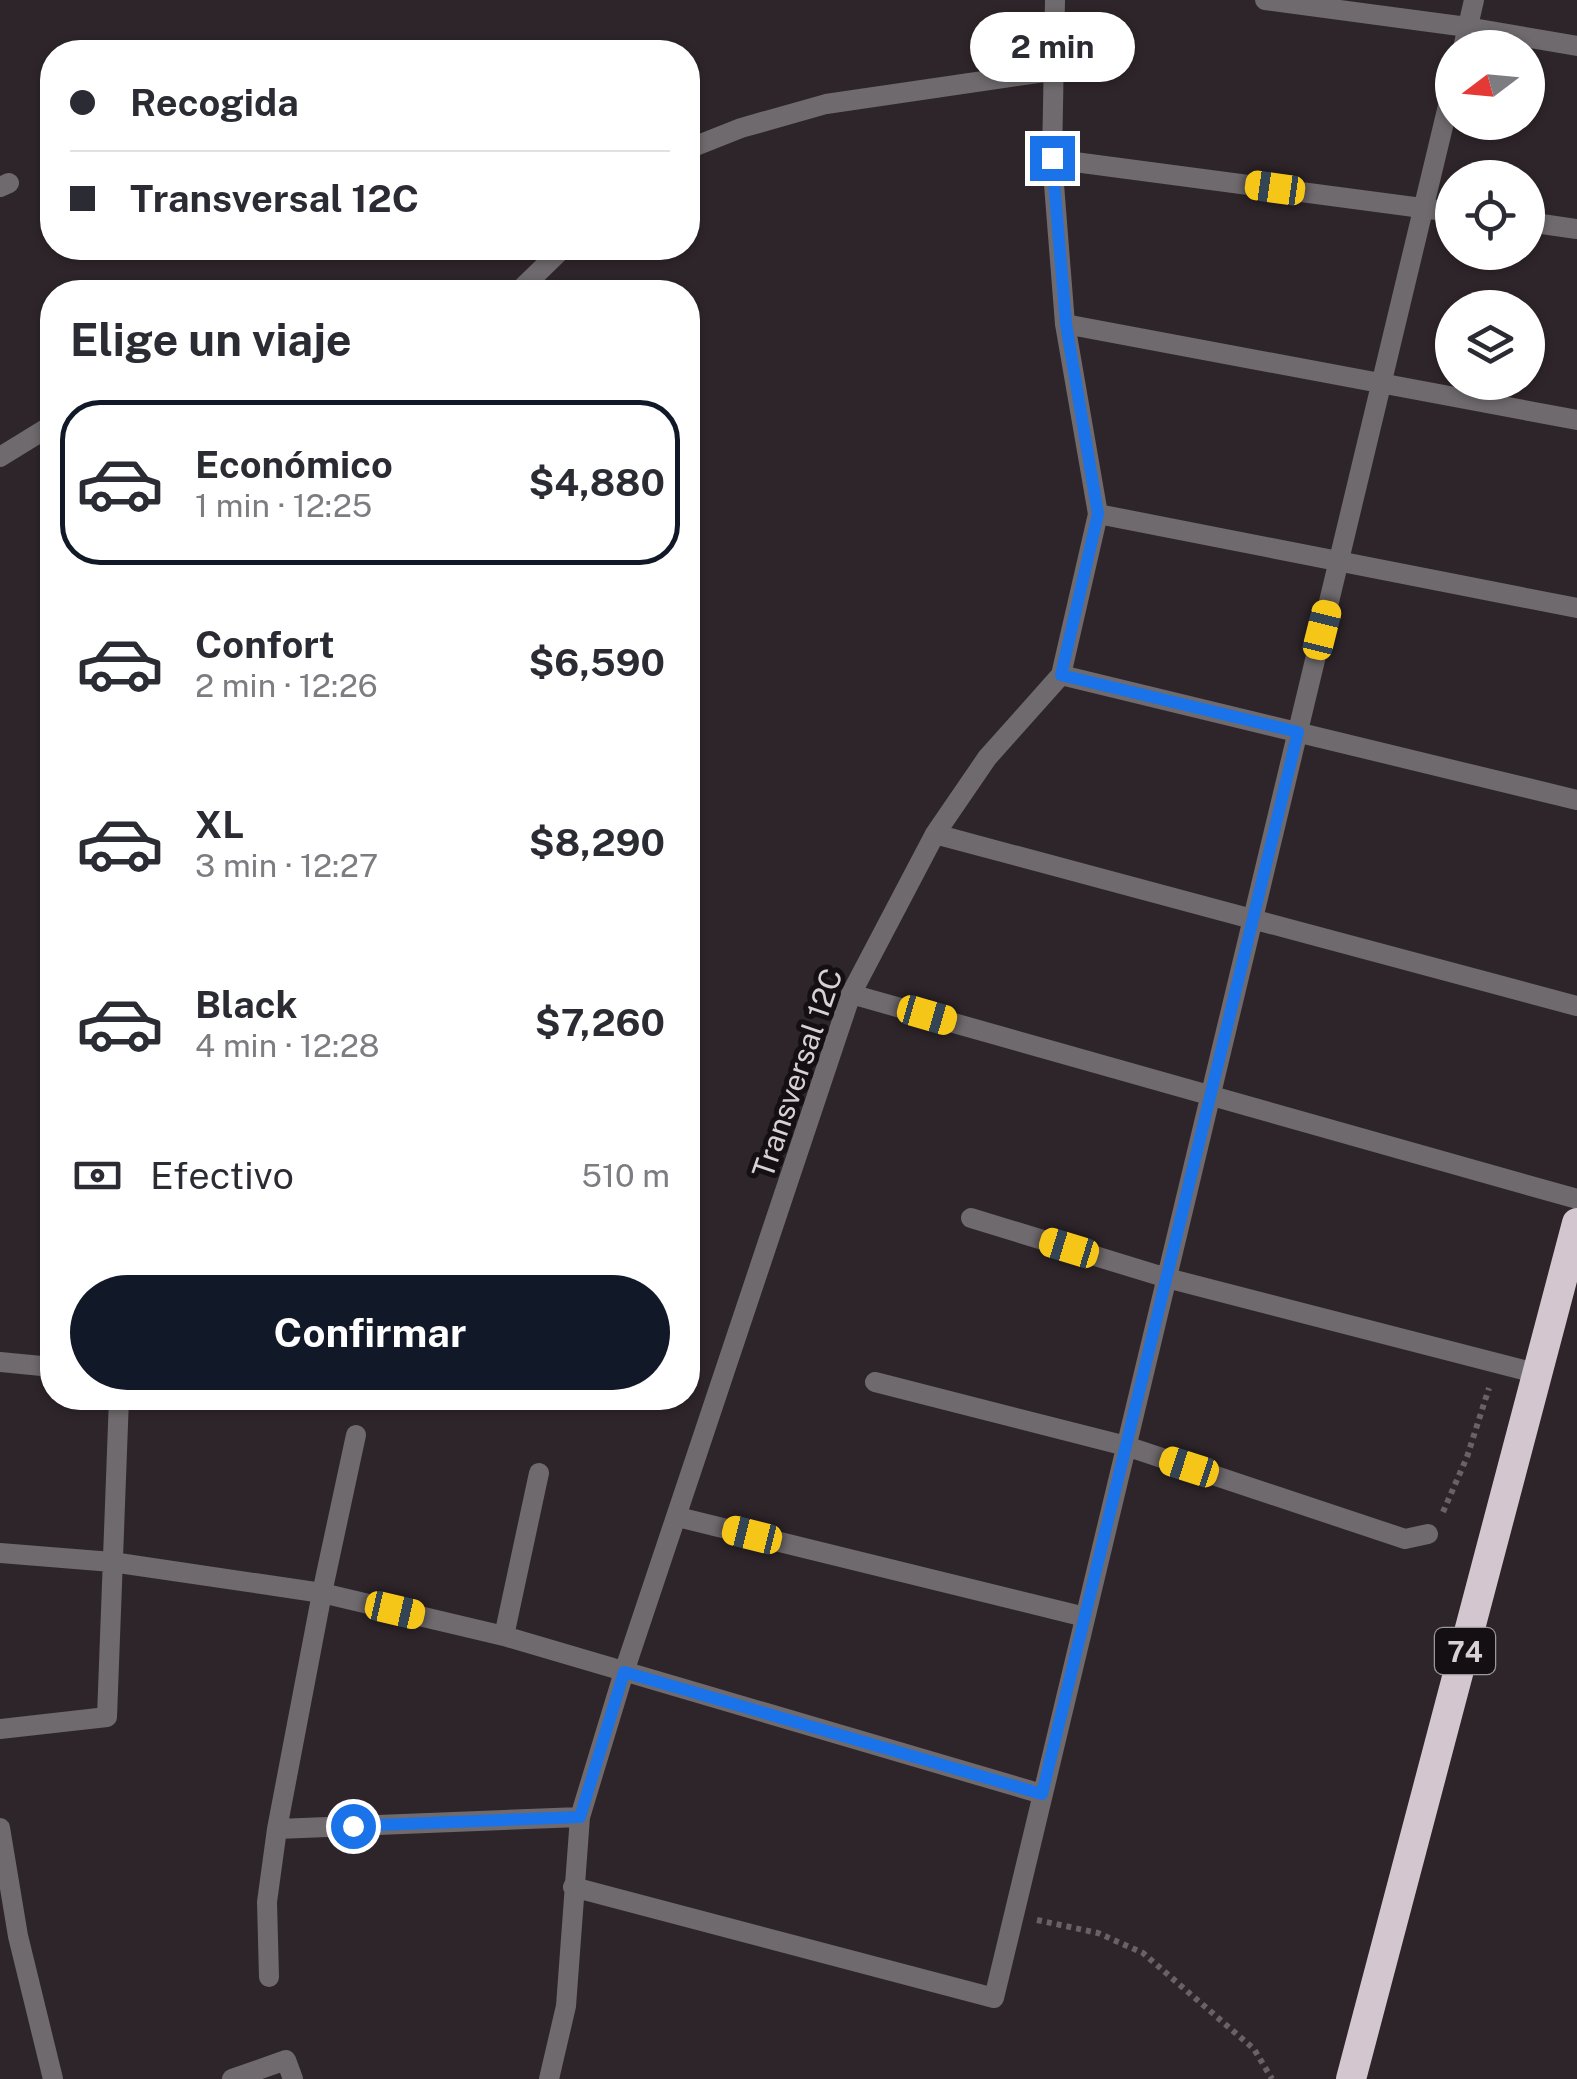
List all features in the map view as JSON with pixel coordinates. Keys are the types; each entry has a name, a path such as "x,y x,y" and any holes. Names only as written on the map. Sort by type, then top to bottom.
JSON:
{"highway":[{"name":"74","path":"1351,2079 1577,1223"}],"street":[{"name":"Transversal 12C","path":"549,2079 566,2006 580,1817 624,1672 852,994 936,834 986,758 1061,675 1098,514 1066,324 1052,158 1055,0"},
{"path":"1265,0 1435,31"},
{"path":"1467,30 1474,0"},
{"path":"1545,43 1577,46"},
{"path":"700,144 741,128 826,104 1052,71"},
{"path":"572,1887 994,1998 1440,140"},
{"path":"1052,158 1435,210"},
{"path":"1545,224 1577,229"},
{"path":"530,280 550,260"},
{"path":"1066,324 1577,420"},
{"path":"0,457 40,432"},
{"path":"1098,514 1577,608"},
{"path":"1061,675 1577,800"},
{"path":"936,834 1577,1006"},
{"path":"852,994 1577,1199"},
{"path":"971,1218 1167,1278 1539,1374"},
{"path":"0,1362 40,1366"},
{"path":"875,1382 1126,1446 1405,1539 1428,1534"},
{"path":"0,1729 107,1717 119,1410"},
{"path":"269,1977 268,1902 277,1829 356,1435"},
{"path":"504,1636 539,1473"},
{"path":"678,1517 1085,1616"},
{"path":"0,1553 112,1562 322,1593 504,1636 1042,1794"},
{"path":"277,1829 580,1817"},
{"path":"0,1828 18,1936 53,2079"},
{"path":"232,2079 286,2060 293,2079"}],"path":[{"path":"1428,1534 1446,1506 1467,1456 1497,1363"},
{"path":"1014,1914 1098,1934 1143,1953 1254,2049 1272,2079"}],"route":[{"path":"353,1826 580,1817 624,1672 1042,1794 1298,732 1061,675 1098,514 1066,324 1052,158"}]}
